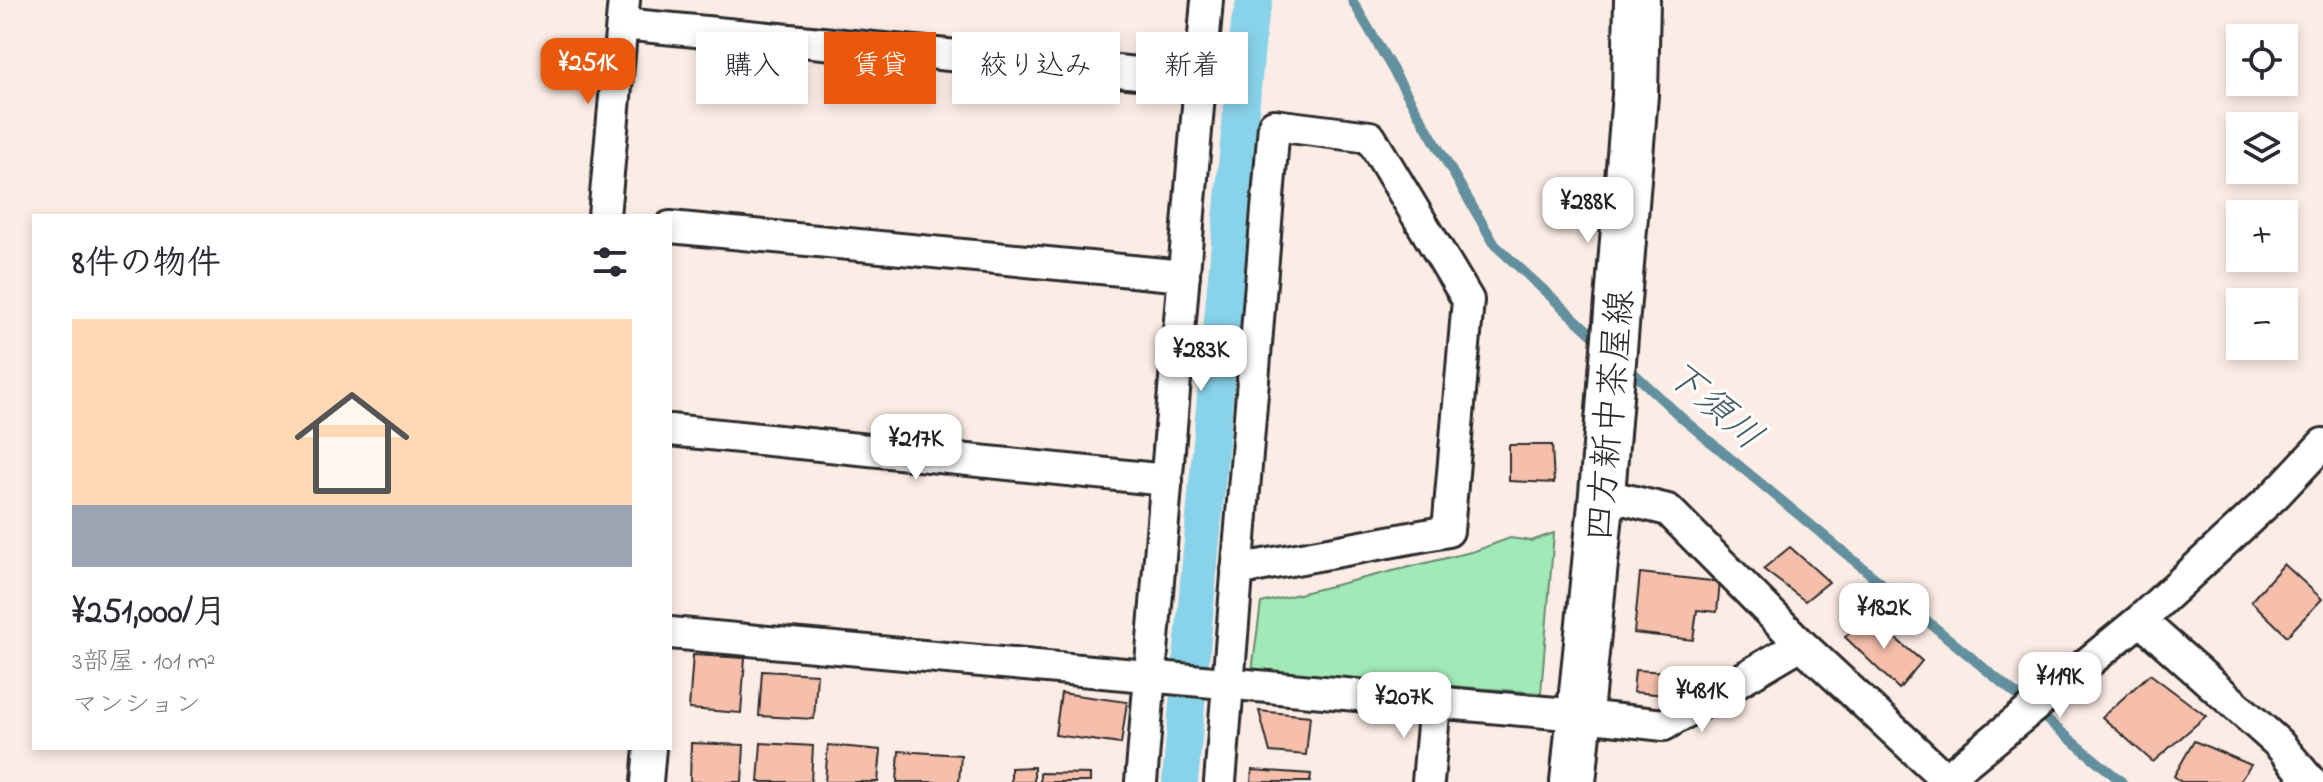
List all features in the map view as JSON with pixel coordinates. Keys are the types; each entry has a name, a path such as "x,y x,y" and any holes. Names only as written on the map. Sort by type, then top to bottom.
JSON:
{"main road":[{"name":"四方新中茶屋線","path":"1573,782 1602,494 1635,95 1637,0"}],"street":[{"path":"1205,32 1207,0"},
{"path":"604,214 623,12 1136,71"},
{"path":"1141,782 1199,104"},
{"path":"1220,782 1237,570 1274,125 1370,137 1468,300 1448,531 1237,570"},
{"path":"672,227 1184,276"},
{"path":"672,430 1167,480"},
{"path":"1602,494 1668,510 1801,644 1947,780 2140,620 2276,494 2323,444"},
{"path":"2140,620 2278,743 2311,782"},
{"path":"672,633 1664,725 1801,644"},
{"path":"1428,782 1435,702"},
{"path":"647,782 650,750"}],"green space":[{"path":"1554,533 1541,693 1252,671 1261,603 1475,551 1510,538 1531,541"}],"building":[{"path":"1509,445 1552,445 1554,483 1509,481"},
{"path":"1790,547 1829,582 1805,601 1763,569"},
{"path":"2284,564 2322,599 2287,636 2251,601"},
{"path":"1640,573 1720,582 1717,612 1697,610 1693,640 1634,633"},
{"path":"1869,616 1922,661 1899,689 1845,637"},
{"path":"693,655 745,658 741,713 689,709"},
{"path":"1635,670 1667,672 1665,695 1633,692"},
{"path":"762,671 817,674 814,719 759,716"},
{"path":"2150,674 2206,716 2153,762 2102,717"},
{"path":"1061,693 1127,702 1121,744 1055,735"},
{"path":"1259,711 1310,716 1306,755 1270,752"},
{"path":"2194,741 2251,765 2239,782 2181,782 2174,776"},
{"path":"691,743 744,745 742,782 690,782"},
{"path":"761,743 813,746 811,782 758,782"},
{"path":"828,745 881,750 878,782 825,782"},
{"path":"899,751 961,755 959,782 897,782"},
{"path":"1034,767 1034,782 1011,782 1011,768"},
{"path":"1252,770 1311,774 1310,782 1251,782"},
{"path":"1040,773 1090,774 1090,782 1040,782"}],"waterway":[{"path":"1180,782 1249,23 1255,0"},
{"name":"下須川","path":"1352,0 1495,245 1600,342"},
{"name":"下須川","path":"1624,364 1684,420 2122,782"}]}
